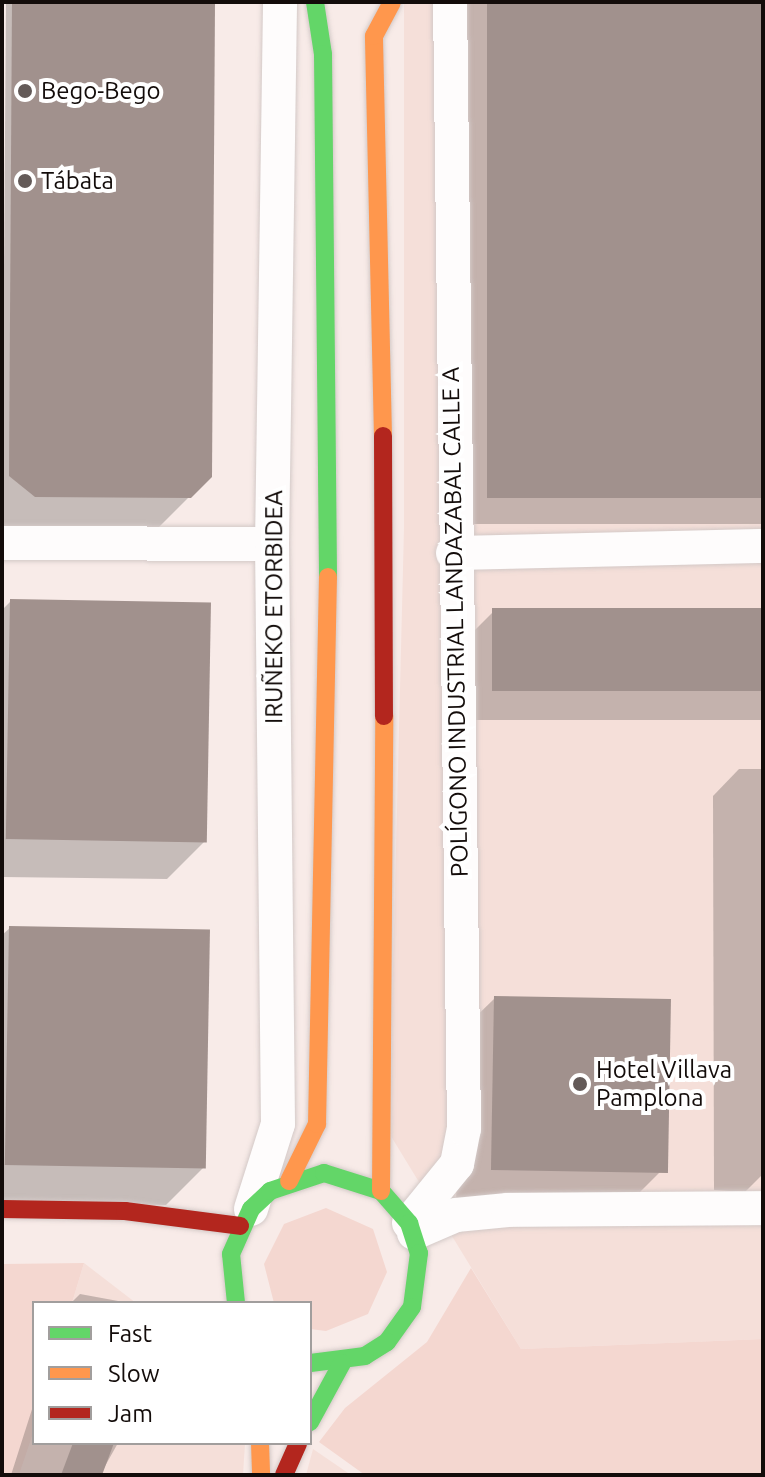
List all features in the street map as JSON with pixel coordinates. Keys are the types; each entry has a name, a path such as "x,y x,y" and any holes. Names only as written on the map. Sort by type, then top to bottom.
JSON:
{"main road":[{"path":"235,1301 231,1254 245,1217 289,1181 317,1124 326,933 328,491 323,54 315,2"},
{"path":"381,1191 385,507 374,36 392,2"},
{"path":"289,1181 324,1173 381,1191 411,1228 421,1274 412,1307 387,1342 342,1363 312,1363"},
{"path":"2,1209 245,1217"},
{"path":"125,1211 189,1243"},
{"path":"207,1267 233,1301"},
{"path":"312,1418 342,1363"},
{"path":"260,1445 261,1475"},
{"path":"284,1475 297,1445"}],"street":[{"name":"IRUÑEKO ETORBIDEA","path":"245,1217 278,1124 272,544 280,2"},
{"name":"POLÍGONO INDUSTRIAL LANDAZABAL CALLE A","path":"411,1228 457,1164 464,1129 453,553 450,2"},
{"path":"2,543 272,544"},
{"path":"453,553 763,546"},
{"path":"411,1228 456,1215 508,1210 763,1208"}],"shaded area":[{"path":"404,2 763,2 763,1339 521,1349 389,1133 404,528"},
{"path":"326,1208 373,1229 387,1272 368,1314 326,1331 312,1329 312,1301 273,1301 264,1264 284,1224"},
{"path":"84,1263 133,1301 73,1301"},
{"path":"84,1263 73,1301 32,1301 32,1436 19,1475 2,1475 3,1264"},
{"path":"471,1268 521,1349 763,1339 763,1475 365,1475 319,1442 345,1408 427,1342"},
{"path":"32,1433 32,1445 245,1445 243,1475 19,1475"},
{"path":"313,1449 351,1475 306,1475"}],"building":[{"path":"12,2 215,2 212,477 191,498 35,497 9,476"},
{"path":"487,2 763,2 763,498 487,498"},
{"path":"10,599 211,603 207,842 6,839"},
{"path":"492,608 763,608 763,691 492,691"},
{"path":"9,926 210,930 206,1168 5,1165"},
{"path":"494,996 671,999 668,1173 491,1170"},
{"path":"72,1445 113,1445 102,1475 61,1475"}],"traffic: fast":[{"path":"315,2 323,54 328,577"},
{"path":"236,1301 231,1254 251,1209 270,1191 324,1173 381,1191 409,1223 419,1253 412,1307 387,1342 365,1356 312,1363"},
{"path":"312,1418 342,1363"}],"traffic: slow":[{"path":"383,436 374,36 392,2"},
{"path":"289,1181 317,1124 328,577"},
{"path":"381,1191 384,716"},
{"path":"260,1445 261,1475"}],"traffic: jam":[{"path":"383,436 384,716"},
{"path":"2,1209 125,1211 240,1226"},
{"path":"284,1475 297,1445"}],"place":[{"name":"Bego-Bego","path":"25,91"},
{"name":"Tábata","path":"25,181"},
{"name":"Hotel Villava Pamplona","path":"580,1084"}]}
